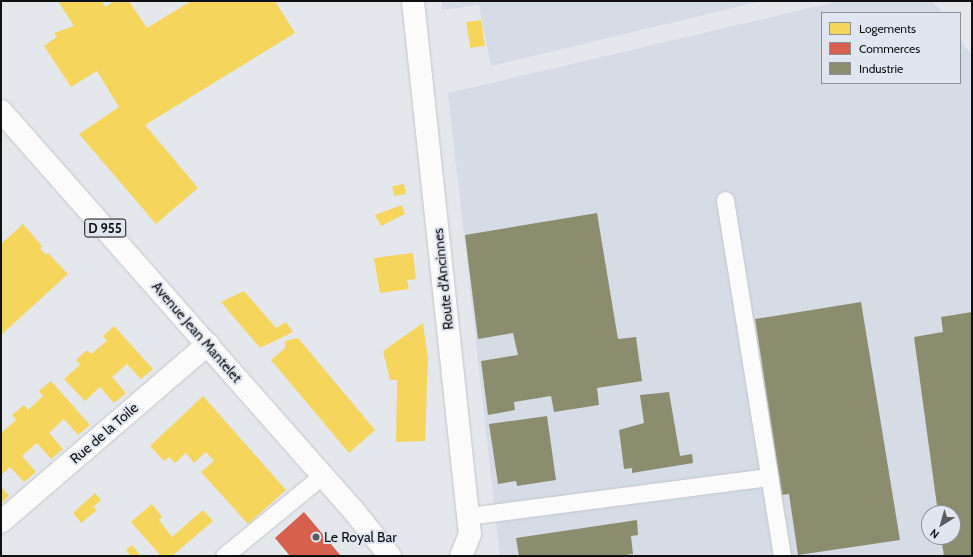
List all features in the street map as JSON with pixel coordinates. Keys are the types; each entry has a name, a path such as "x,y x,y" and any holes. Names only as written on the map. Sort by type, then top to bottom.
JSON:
{"main road":[{"name":"Route d'Ancinnes","path":"413,1 470,534 461,556"},
{"name":"Avenue Jean Mantelet","path":"1,111 323,475 390,556"},
{"name":"Rue de la Toile","path":"1,522 208,344"}],"lane":[{"path":"725,200 782,556"},
{"path":"224,556 323,475"},
{"path":"468,516 769,477"}],"shaded area":[{"path":"441,1 762,1 491,66 479,5 442,10"},
{"path":"840,1 933,1 941,12 821,12 821,84 961,84 961,40 972,56 972,556 500,556 448,93"}],"building: Logements":[{"path":"58,1 102,1 105,7 115,1 129,1 147,28 191,1 275,1 295,33 145,125 198,188 156,224 79,134 119,107 97,71 71,87 44,46 57,37 54,33 74,26"},
{"path":"481,20 485,46 470,48 466,22"},
{"path":"404,184 406,194 394,196 392,186"},
{"path":"402,205 405,214 381,226 375,215"},
{"path":"23,224 42,246 40,248 46,255 48,253 68,274 1,335 1,244"},
{"path":"413,253 416,279 407,280 409,289 380,293 374,258"},
{"path":"244,291 276,328 286,322 293,332 260,348 221,302"},
{"path":"423,323 428,359 425,441 396,442 397,380 390,380 383,351"},
{"path":"114,326 153,369 141,379 127,364 112,377 126,393 114,403 100,387 85,401 64,379 80,365 76,360 87,350 91,354 107,341 103,336"},
{"path":"298,338 375,430 349,453 271,360 285,348 285,341"},
{"path":"51,381 90,425 78,435 64,419 49,433 63,449 51,459 37,443 22,456 36,472 24,482 10,467 1,475 1,433 16,420 12,415 24,405 28,410 43,396 39,391"},
{"path":"203,396 286,490 248,524 201,472 214,461 206,452 194,463 186,453 175,463 169,457 164,461 150,446"},
{"path":"1,487 9,496 1,503"},
{"path":"95,493 101,500 93,507 97,510 81,523 73,513"},
{"path":"152,504 162,517 159,520 172,537 203,510 213,521 172,556 161,556 131,522"},
{"path":"132,545 141,556 131,556 126,550"}],"building: Commerces":[{"path":"304,512 341,556 290,556 275,538"}],"building: Industrie":[{"path":"597,213 618,339 636,337 642,381 597,388 599,405 554,412 551,396 514,402 515,410 488,415 481,361 518,355 513,333 478,339 465,235"},
{"path":"861,302 900,540 798,555 789,494 782,495 755,319"},
{"path":"972,312 972,556 944,556 942,545 961,545 961,505 937,505 914,337 943,332 941,317"},
{"path":"669,392 680,456 692,454 693,463 632,473 632,468 624,469 619,430 644,423 640,395"},
{"path":"547,416 556,480 517,486 516,481 498,484 489,424"},
{"path":"637,520 638,535 631,536 633,554 619,556 519,556 516,538"}],"place":[{"name":"Le Royal Bar","path":"316,537"}]}
